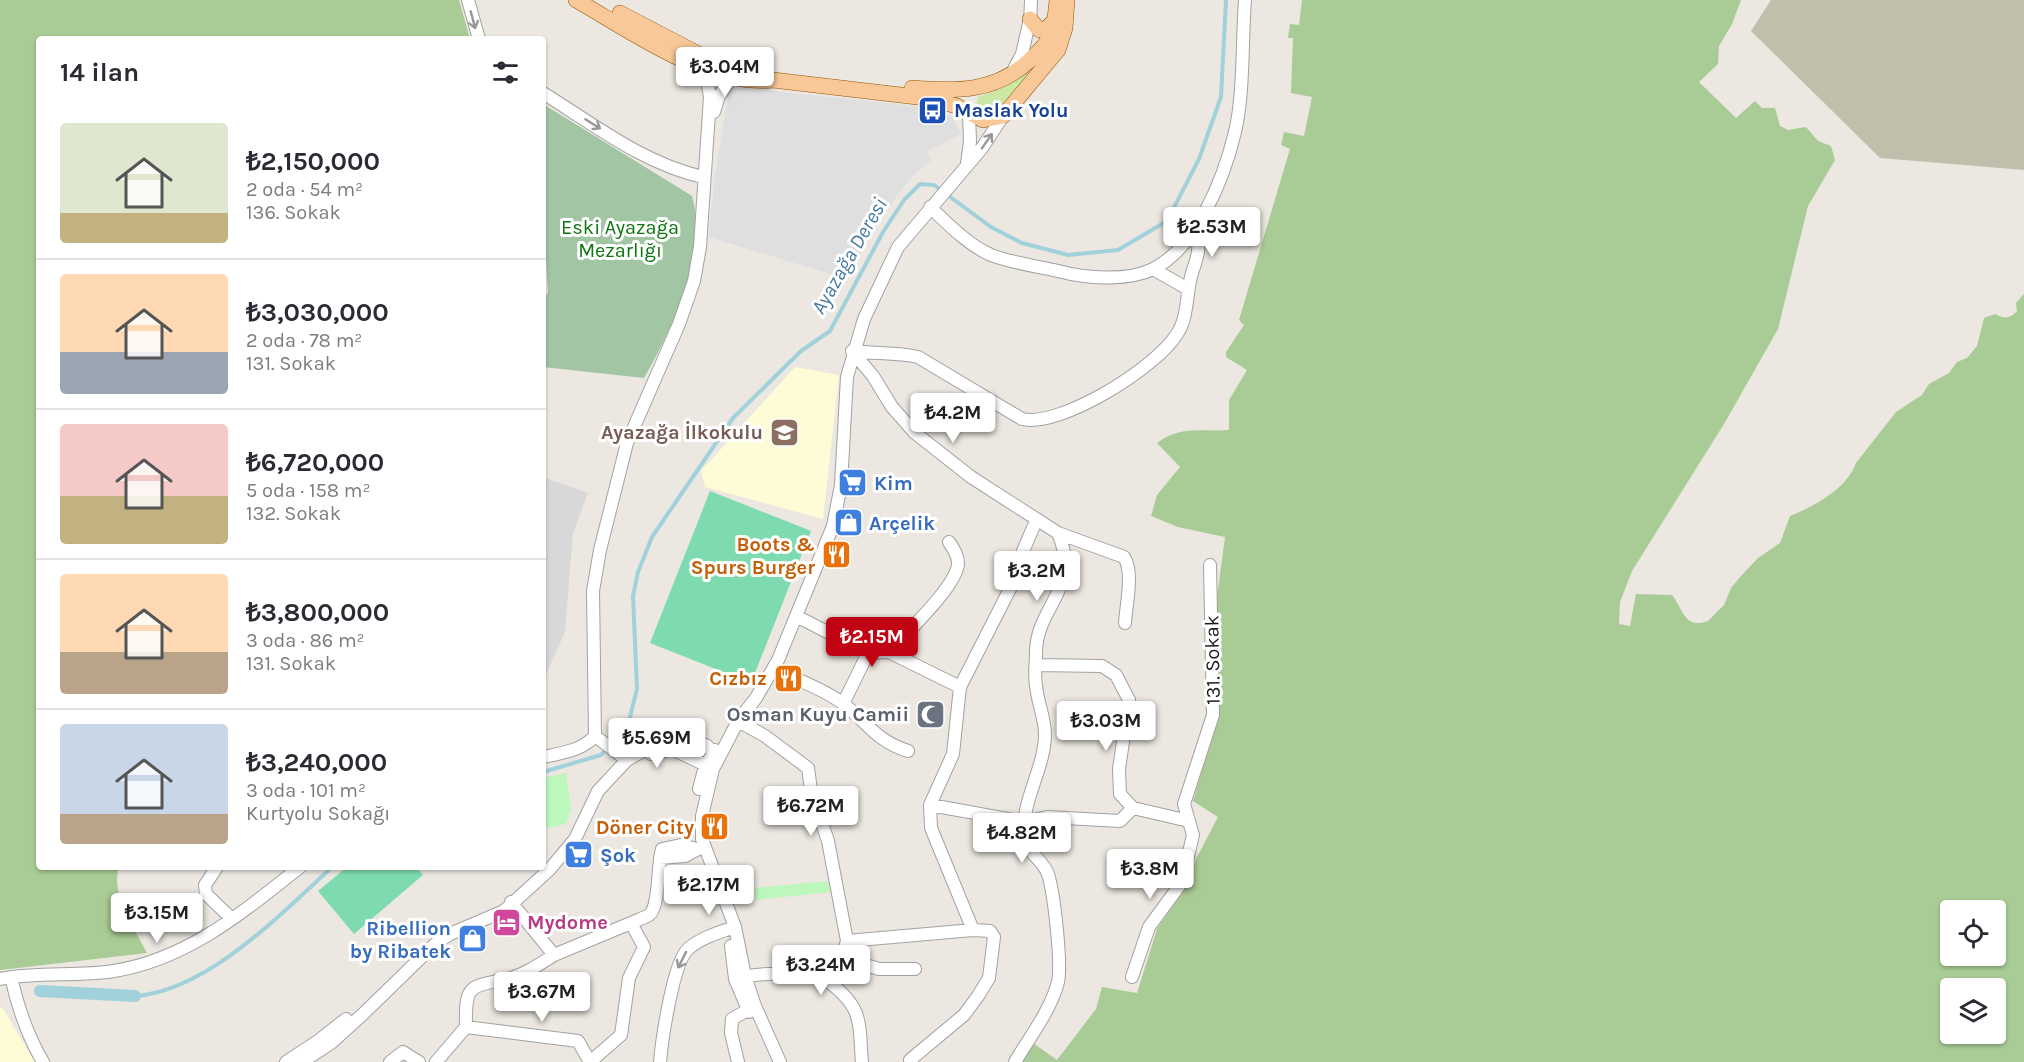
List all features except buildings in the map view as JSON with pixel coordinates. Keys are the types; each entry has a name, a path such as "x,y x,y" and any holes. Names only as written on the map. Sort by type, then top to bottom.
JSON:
{"main road":[{"path":"576,0 663,49 773,80"},
{"path":"597,0 703,62 733,76 849,88 944,102 983,120 1003,116 1058,50 1065,28 1067,0"},
{"path":"849,88 884,85 942,89 994,84 1009,76 1034,56 1050,36 1057,0"},
{"path":"1030,19 1039,30 1045,30 1053,22"},
{"path":"1034,56 1039,66 1038,76"},
{"path":"969,114 966,108 968,99 981,87"}],"street":[{"path":"468,0 478,36"},
{"path":"1031,0 1030,45 1034,56"},
{"path":"930,207 974,245 991,255 1068,273 1092,276 1134,274 1153,269 1194,234 1221,175 1235,132 1245,0"},
{"path":"1009,76 1022,54 1030,19"},
{"path":"546,756 570,752 590,742 596,736 592,615 593,591 600,550 627,443 679,324 694,281 700,247 710,87 703,62"},
{"path":"708,133 719,96 733,76"},
{"path":"546,95 630,147 675,168 703,177"},
{"path":"967,163 970,142 969,114"},
{"path":"773,1062 740,978 732,928 701,848 700,829 713,761 729,728 738,722 774,669 798,616 837,512 846,377 852,351 888,264 910,230 982,148 1003,116"},
{"path":"852,351 918,357 1012,414 1032,421 1097,398 1128,380 1165,351 1179,332 1186,309 1188,289 1198,251 1198,238 1194,234"},
{"path":"1153,269 1188,289"},
{"path":"852,351 873,376 892,407 915,433 970,477 1058,533 1124,557 1128,562 1125,623"},
{"path":"973,930 932,828 930,804 953,754 960,687 1014,581 1020,558 1036,521"},
{"path":"1015,1062 1052,997 1059,975 1052,890 1047,871 1027,844 1025,822 1043,753 1045,733 1035,684 1039,631 1062,586 1065,571 1062,544 1058,533"},
{"path":"889,652 929,609 957,572 959,561 949,542"},
{"name":"131. Sokak","path":"1132,977 1149,927 1182,882 1194,835 1184,804 1213,715 1210,565"},
{"path":"798,616 868,653 889,652 960,687"},
{"path":"843,704 868,653"},
{"path":"1036,665 1102,666 1116,675 1129,700 1119,769 1120,794 1133,808 1189,821"},
{"path":"774,669 819,689 843,704 870,731 888,743 908,751"},
{"path":"738,722 784,749 808,768 811,790 830,851 847,941 842,958 824,979"},
{"path":"596,736 627,760"},
{"path":"302,1062 331,1043 435,944 450,934 494,917 560,858 575,839 597,791 627,760 653,745 678,738 695,741 713,761"},
{"path":"585,818 624,773 658,752 672,749 713,761"},
{"path":"930,804 1025,822 1047,817 1120,821 1133,808"},
{"path":"436,1062 466,1027 465,1001 473,988 485,981 508,978 538,966 554,955 650,914 656,906 660,858 685,856 701,848"},
{"path":"215,870 205,885 206,894 232,919"},
{"path":"43,1062 30,1040 5,978 113,971 154,962 186,948 232,919 296,870"},
{"path":"511,902 554,955"},
{"path":"286,1062 341,1023 434,936 462,921 511,902"},
{"path":"466,1027 578,1041 590,1062 621,1035 629,978 644,947 631,923"},
{"path":"660,1062 669,1008 683,957 688,949 732,928"},
{"path":"847,941 973,930 990,931 994,937 990,978 964,1015 910,1060"},
{"path":"842,958 879,969 915,969"},
{"path":"740,978 813,975 824,979 853,1007 858,1022 862,1062"},
{"path":"738,1062 731,1033 732,1019 751,1008"},
{"path":"751,1008 780,1062"},
{"path":"390,1062 403,1052 419,1062"}],"shaded area":[{"path":"1771,0 2024,0 2024,170 1880,158 1751,31"},
{"path":"736,87 932,108 953,118 961,134 926,152 932,160 913,175 877,223 847,279 709,237 715,174 729,92"},
{"name":"Ayazağa İlkokulu","path":"795,367 839,375 823,519 705,487 701,471"},
{"path":"546,478 588,493 573,533 565,632 546,674"},
{"path":"0,1006 5,1012 35,1062 0,1062"}],"green space":[{"path":"0,0 459,0 469,36 36,36 36,870 118,870 118,889 125,912 147,953 0,970"},
{"path":"1302,0 1741,0 1732,24 1719,46 1718,64 1699,82 1736,118 1755,101 1762,108 1775,108 1780,126 1788,130 1806,127 1818,141 1831,146 1835,160 1808,206 1778,329 1724,424 1632,571 1620,602 1619,624 1630,626 1636,594 1672,595 1689,620 1694,623 1708,621 1724,605 1731,588 1741,576 1758,558 1780,543 1790,516 1819,502 1837,489 1896,412 1922,395 1929,384 1949,373 1957,362 1967,358 1977,346 1984,318 1995,314 2004,317 2012,316 2017,311 2016,303 2024,294 2024,1062 1023,1062 1033,1043 1057,1060 1096,1009 1102,987 1137,993 1157,929 1186,887 1196,859 1218,817 1193,801 1216,722 1217,597 1225,537 1178,527 1151,516 1157,495 1180,467 1157,443 1174,434 1192,430 1229,430 1229,400 1247,370 1226,357 1226,352 1244,325 1239,320 1290,149 1281,145 1284,132 1304,136 1312,97 1291,93 1293,38 1288,38 1290,24 1299,25"},
{"path":"1027,70 1031,74 1030,78 995,114 979,113 976,106 978,97 1000,89"},
{"name":"Eski Ayazağa Mezarlığı","path":"546,106 692,196 696,218 691,266 684,290 666,337 644,378 546,367 546,296 548,292"},
{"path":"710,491 811,531 751,683 650,643"},
{"path":"566,773 571,808 566,824 546,828 546,777"},
{"path":"343,870 419,870 423,875 354,934 318,891"},
{"path":"829,881 830,892 756,900 755,888"}],"waterway":[{"name":"Ayazağa Deresi","path":"546,771 601,755 621,736 630,717 637,689 633,596 638,572 652,537 733,418 801,351 830,331 883,232 904,200 920,184 934,185 991,227 1022,243 1068,255 1118,250 1167,221 1199,159 1221,97 1226,0"},
{"name":"Ayazağa Deresi","path":"135,996 162,991 189,980 216,965 266,927 329,870"},
{"name":"Ayazağa Deresi","path":"40,991 135,996"}],"place":[{"name":"Maslak Yolu","path":"933,110"},
{"name":"Ayazağa İlkokulu","path":"784,432"},
{"name":"Kim","path":"853,483"},
{"name":"Arçelik","path":"848,523"},
{"name":"Boots & Spurs Burger","path":"836,555"},
{"name":"Cızbız","path":"788,678"},
{"name":"Osman Kuyu Camii","path":"930,714"},
{"name":"Döner City","path":"715,827"},
{"name":"Şok","path":"579,855"},
{"name":"Mydome","path":"506,922"},
{"name":"Ribellion by Ribatek","path":"472,939"}]}
